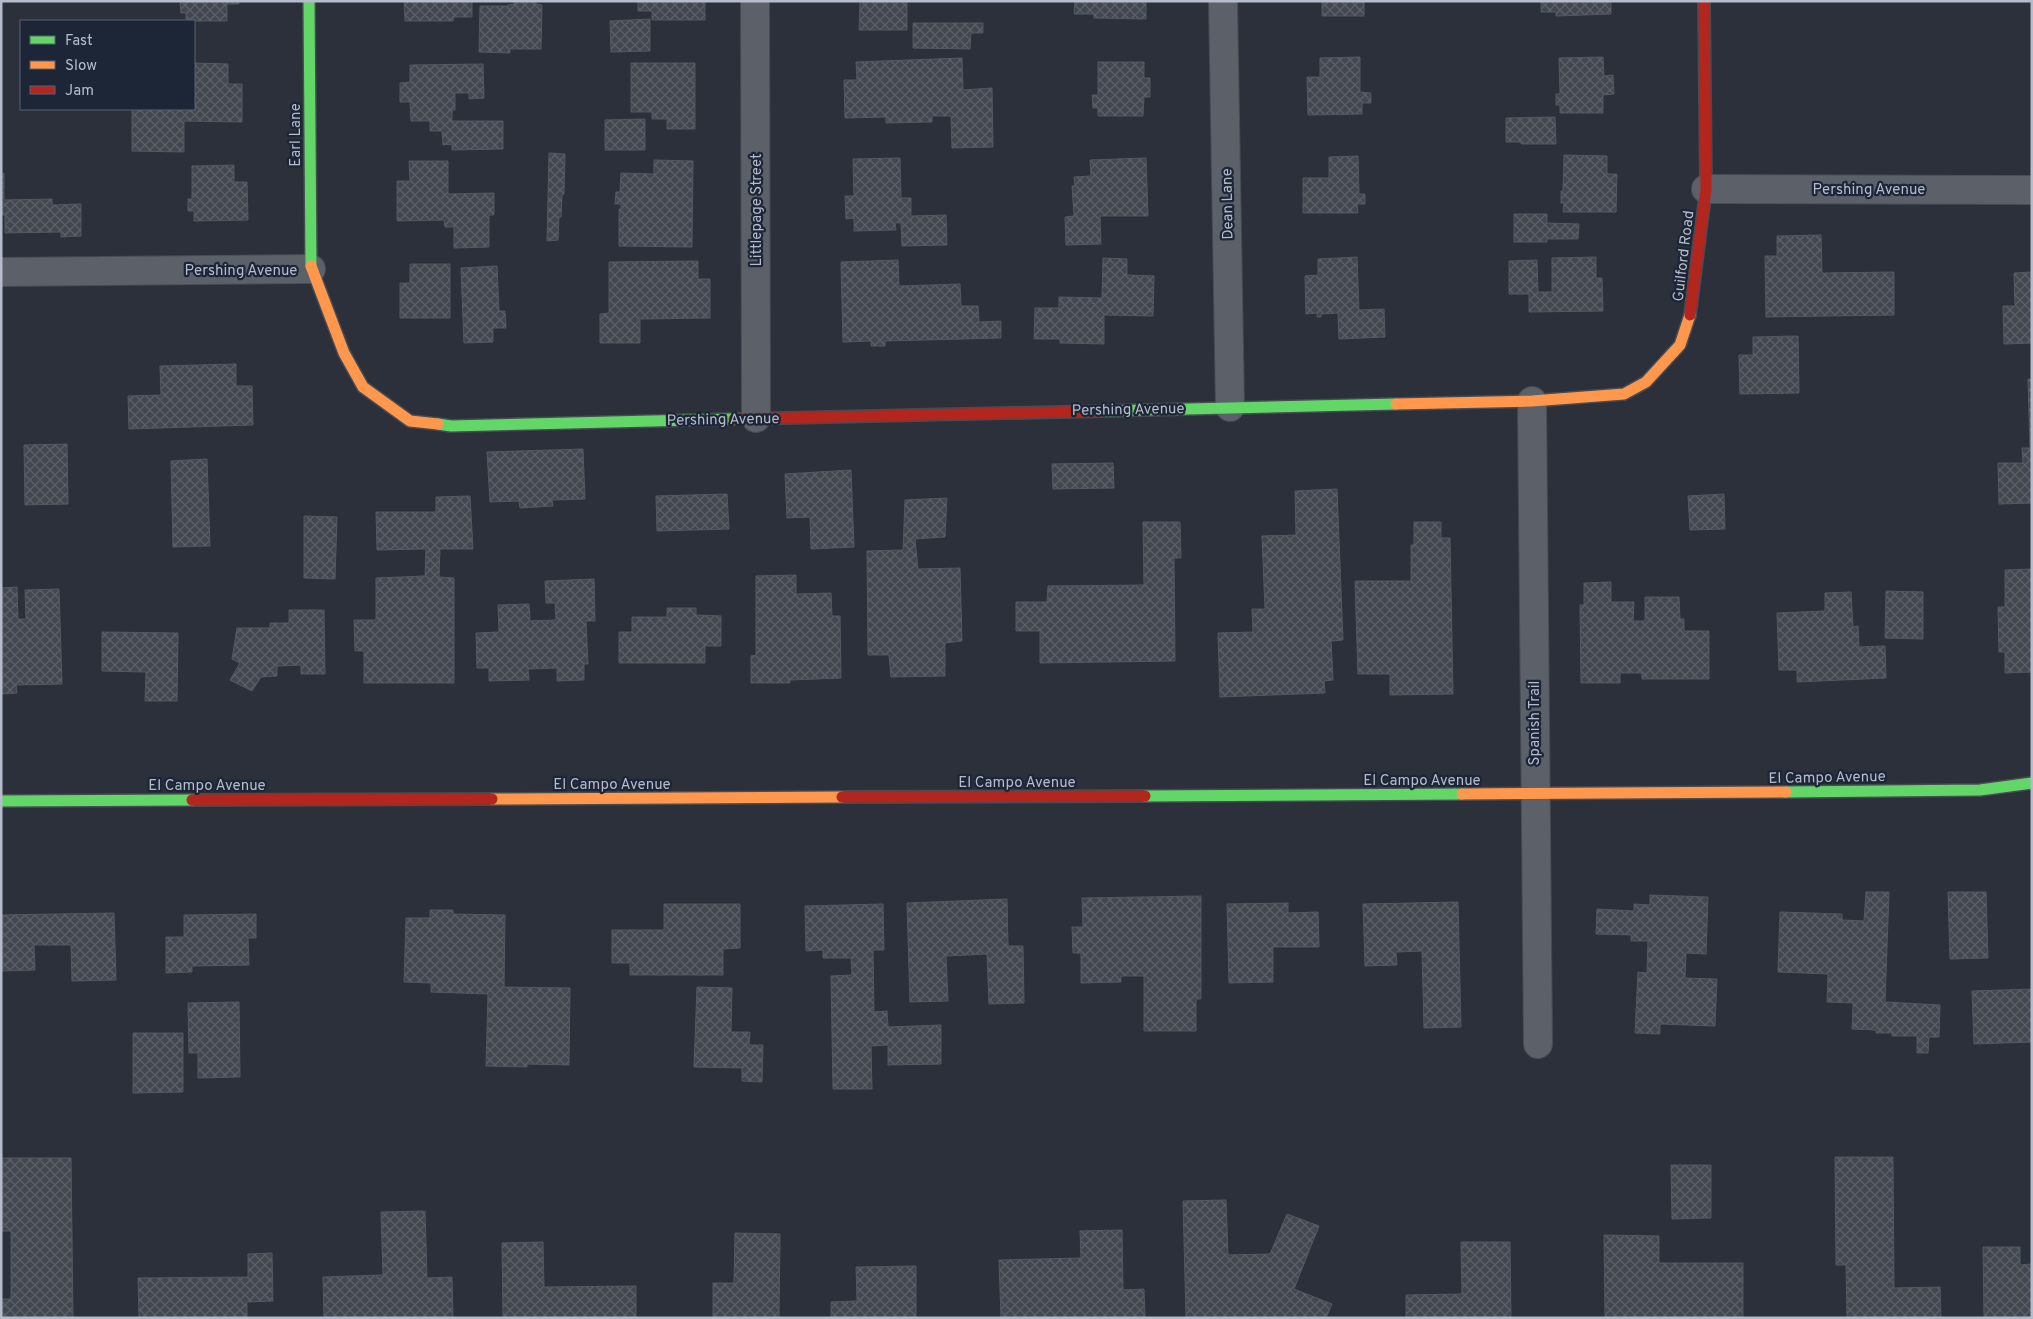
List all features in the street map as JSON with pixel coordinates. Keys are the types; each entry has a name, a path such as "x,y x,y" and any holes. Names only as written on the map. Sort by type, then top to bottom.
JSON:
{"street":[{"name":"Earl Lane","path":"309,1 311,269"},
{"name":"Littlepage Street","path":"755,1 756,418"},
{"name":"Dean Lane","path":"1223,1 1230,407"},
{"name":"Guilford Road","path":"1532,401 1624,394 1646,382 1680,345 1691,312 1706,188 1704,1"},
{"name":"Pershing Avenue","path":"1706,188 2032,190"},
{"name":"Pershing Avenue","path":"1,272 311,269 344,353 363,387 410,420 451,426 1532,401"},
{"name":"Spanish Trail","path":"1532,401 1538,1044"},
{"name":"El Campo Avenue","path":"1,801 1535,794 1980,790 2032,783"}],"building":[{"path":"186,1 239,1 239,4 227,4 227,21 186,20 186,13 181,13 180,3 186,3"},
{"path":"404,1 472,1 472,17 454,17 453,21 405,21"},
{"path":"514,1 536,1 536,4 542,5 541,49 510,49 510,53 479,52 480,6 508,6 514,4"},
{"path":"638,1 705,1 705,20 652,20 652,11 638,11"},
{"path":"860,1 907,1 907,30 859,30"},
{"path":"1075,1 1146,1 1146,19 1094,18 1094,14 1074,14"},
{"path":"1322,1 1364,1 1364,16 1322,16"},
{"path":"1541,1 1611,1 1611,14 1556,16 1556,12 1541,12"},
{"path":"650,19 650,51 611,52 610,21"},
{"path":"913,23 983,23 983,33 971,33 970,49 913,48"},
{"path":"1360,57 1360,92 1371,93 1371,103 1362,103 1362,114 1308,115 1307,77 1320,77 1320,58"},
{"path":"1603,57 1604,76 1613,75 1614,94 1603,95 1603,113 1560,113 1560,105 1556,105 1556,94 1560,94 1559,58"},
{"path":"962,58 963,90 992,88 993,147 952,148 951,116 932,116 932,122 886,123 886,117 845,118 844,80 857,80 856,62"},
{"path":"1098,62 1144,62 1144,78 1150,78 1150,97 1144,97 1143,116 1098,116 1098,108 1093,108 1092,95 1098,95"},
{"path":"195,63 228,64 228,84 242,84 242,122 184,121 184,152 132,151 132,110 195,110"},
{"path":"631,63 695,63 695,129 667,129 667,119 652,119 652,112 631,112"},
{"path":"483,64 484,98 469,99 469,93 455,93 455,110 452,110 452,121 503,121 503,149 452,150 452,144 443,145 442,131 430,131 430,121 411,121 410,102 400,102 400,83 410,82 410,65"},
{"path":"1555,117 1556,144 1506,142 1506,118"},
{"path":"645,119 645,150 605,150 605,120"},
{"path":"549,153 565,154 564,194 562,195 561,217 559,217 558,240 547,241"},
{"path":"1564,155 1607,156 1607,174 1617,174 1616,212 1563,212 1564,203 1561,203 1561,191 1563,191"},
{"path":"1358,156 1359,194 1365,194 1365,204 1357,204 1358,213 1303,213 1303,178 1329,178 1329,157"},
{"path":"900,158 901,198 911,198 911,216 946,215 947,245 902,246 901,223 895,223 896,230 854,231 854,218 846,219 845,196 854,196 853,159"},
{"path":"1146,158 1148,216 1100,216 1101,244 1066,245 1065,217 1074,216 1072,186 1075,186 1074,177 1091,176 1090,160"},
{"path":"654,160 693,161 692,247 619,246 619,209 621,209 621,204 615,204 616,192 620,192 621,173 654,174"},
{"path":"409,161 448,161 448,194 494,193 494,215 489,215 489,247 454,248 454,227 445,227 444,220 397,221 397,181 410,181"},
{"path":"234,165 234,182 247,182 248,220 194,221 194,211 188,211 188,199 192,199 192,166"},
{"path":"4,173 4,200 52,199 52,205 81,204 81,236 61,237 61,232 5,233 5,215 1,215 1,174"},
{"path":"1514,214 1547,214 1547,223 1579,224 1578,239 1547,239 1547,242 1514,242"},
{"path":"1821,235 1822,273 1894,272 1894,315 1766,317 1765,256 1777,256 1777,236"},
{"path":"1357,257 1359,310 1384,309 1385,337 1339,339 1338,313 1321,314 1321,317 1317,317 1317,313 1306,314 1305,276 1318,275 1318,259"},
{"path":"1596,257 1596,278 1602,278 1603,311 1529,312 1529,294 1509,294 1509,261 1537,260 1538,292 1552,292 1552,258"},
{"path":"1103,258 1127,259 1127,275 1154,276 1153,316 1104,315 1104,344 1060,343 1060,339 1034,339 1035,308 1059,308 1059,297 1102,298"},
{"path":"898,260 899,286 960,284 961,306 978,306 979,322 1001,321 1001,338 885,341 885,346 871,346 871,341 843,342 841,262"},
{"path":"698,261 698,279 710,279 710,318 640,319 640,343 600,343 600,314 609,313 609,262"},
{"path":"410,264 450,264 450,318 400,318 400,283 410,283"},
{"path":"497,266 499,311 505,311 506,328 493,328 493,342 464,343 461,268"},
{"path":"2032,272 2032,343 2004,344 2003,306 2015,306 2014,273"},
{"path":"1798,336 1799,393 1740,394 1739,355 1753,355 1753,337"},
{"path":"236,364 236,386 252,386 253,425 129,429 128,396 161,395 160,366"},
{"path":"2028,379 2032,379 2032,503 1999,504 1998,463 2023,463 2022,448 2030,448"},
{"path":"67,444 68,504 25,505 24,445"},
{"path":"583,449 585,499 552,500 553,506 520,508 519,501 490,502 487,452"},
{"path":"207,459 210,546 173,547 171,461"},
{"path":"1113,463 1114,488 1053,489 1052,464"},
{"path":"851,470 854,547 811,549 810,517 787,518 785,474"},
{"path":"1337,489 1343,640 1331,641 1333,680 1324,681 1325,693 1220,697 1218,633 1253,632 1252,609 1265,609 1262,536 1296,535 1295,491"},
{"path":"727,494 729,529 657,531 656,496"},
{"path":"1724,494 1725,529 1690,530 1688,496"},
{"path":"470,496 473,549 440,549 439,577 454,578 454,683 364,683 364,651 355,651 354,620 376,620 376,578 425,576 426,549 377,550 376,512 436,512 436,497"},
{"path":"947,498 945,537 915,539 918,569 960,568 962,641 945,643 945,676 891,677 889,655 868,655 867,551 903,550 905,500"},
{"path":"304,516 337,517 335,579 304,578"},
{"path":"1143,522 1180,522 1181,558 1174,558 1175,661 1040,663 1040,631 1016,631 1016,602 1047,602 1048,586 1144,585"},
{"path":"1414,522 1441,522 1441,538 1450,538 1453,694 1390,695 1390,674 1358,674 1355,581 1411,581 1411,545 1414,545"},
{"path":"2032,569 2032,672 2005,673 2005,652 1999,652 1998,607 2005,607 2005,570"},
{"path":"796,575 796,594 831,593 832,616 840,616 841,678 790,680 790,683 751,683 751,656 756,655 756,576"},
{"path":"594,579 595,621 586,621 588,664 584,664 584,680 557,681 557,668 528,669 529,680 489,681 489,668 477,668 476,633 499,632 498,605 529,604 530,621 556,620 555,603 546,603 545,581"},
{"path":"1611,582 1611,602 1634,602 1633,621 1645,621 1645,597 1679,597 1680,619 1684,619 1684,631 1709,631 1709,679 1642,679 1642,673 1620,673 1620,683 1581,683 1580,605 1584,605 1584,583"},
{"path":"17,587 18,619 26,619 25,590 59,589 62,684 16,685 17,693 1,694 1,588"},
{"path":"1886,591 1923,592 1923,639 1885,638"},
{"path":"1851,592 1853,627 1858,626 1859,647 1885,646 1886,678 1797,682 1797,670 1779,670 1777,613 1825,611 1825,593"},
{"path":"667,608 696,608 696,615 721,616 721,646 705,646 705,663 619,663 619,632 632,632 632,617 667,617"},
{"path":"289,610 324,610 325,674 301,674 301,665 277,666 277,676 261,677 252,691 230,680 240,663 232,659 237,628 270,628 270,623 289,623"},
{"path":"102,632 178,633 177,701 145,701 146,672 102,671"},
{"path":"1866,892 1889,892 1885,1002 1940,1005 1939,1037 1929,1037 1928,1053 1917,1053 1917,1036 1892,1036 1892,1033 1876,1033 1876,1030 1852,1029 1853,1003 1827,1002 1828,974 1778,972 1780,912 1842,914 1842,920 1864,921"},
{"path":"1948,892 1986,892 1988,958 1950,959"},
{"path":"1650,895 1708,897 1706,954 1686,953 1685,978 1717,979 1715,1026 1660,1024 1660,1034 1635,1033 1638,972 1647,973 1648,941 1631,941 1631,935 1596,934 1597,909 1634,911 1634,904 1650,905"},
{"path":"1201,896 1201,999 1196,999 1196,1031 1144,1031 1144,976 1121,976 1121,982 1081,983 1081,953 1073,953 1072,927 1083,927 1082,898"},
{"path":"1007,899 1008,946 1023,946 1024,1003 989,1004 987,954 946,956 948,1001 910,1002 907,903"},
{"path":"1458,902 1461,1027 1424,1028 1422,951 1396,952 1397,965 1365,966 1363,904"},
{"path":"1288,903 1288,913 1318,912 1319,947 1273,947 1273,982 1229,983 1227,904"},
{"path":"664,904 740,904 740,948 723,949 723,975 630,975 630,963 612,963 612,930 664,930"},
{"path":"883,904 884,950 873,950 874,1012 887,1011 888,1027 941,1025 941,1064 888,1065 888,1045 871,1046 872,1089 833,1089 831,976 852,975 851,958 823,958 823,950 806,951 805,906"},
{"path":"430,910 453,910 453,914 505,915 504,987 570,988 569,1065 527,1064 527,1067 486,1066 488,994 431,992 431,983 404,982 406,918 430,918"},
{"path":"114,913 116,980 72,981 71,945 34,945 35,970 1,971 1,915"},
{"path":"256,914 256,938 248,938 249,965 192,966 192,972 166,973 166,937 184,937 184,915"},
{"path":"697,987 732,988 731,1032 750,1032 749,1045 763,1045 762,1082 742,1081 742,1068 694,1067"},
{"path":"2032,989 2032,1042 1974,1044 1972,991"},
{"path":"239,1002 240,1077 198,1078 198,1053 189,1053 188,1003"},
{"path":"133,1033 183,1033 183,1092 133,1093"},
{"path":"1835,1157 1893,1157 1894,1288 1940,1287 1941,1318 1847,1318 1846,1265 1836,1265"},
{"path":"1,1158 71,1158 73,1318 1,1318 1,1299 11,1299 11,1231 1,1231"},
{"path":"1671,1165 1711,1165 1711,1218 1672,1219"},
{"path":"1226,1200 1228,1255 1270,1254 1287,1214 1319,1226 1294,1289 1332,1304 1326,1318 1186,1318 1183,1201"},
{"path":"425,1211 427,1278 452,1277 453,1318 324,1318 323,1277 383,1275 381,1212"},
{"path":"1122,1230 1123,1290 1144,1289 1145,1318 1001,1318 999,1260 1081,1258 1080,1231"},
{"path":"735,1233 780,1234 779,1318 713,1318 713,1283 734,1283"},
{"path":"1604,1235 1659,1236 1659,1263 1743,1263 1743,1318 1605,1318"},
{"path":"543,1242 544,1287 636,1286 636,1318 503,1318 502,1243"},
{"path":"1461,1242 1510,1242 1511,1318 1406,1318 1406,1295 1462,1294"},
{"path":"1983,1247 2020,1247 2020,1265 2032,1264 2032,1318 1984,1318"},
{"path":"272,1253 273,1301 247,1302 247,1318 139,1318 138,1278 248,1277 248,1254"},
{"path":"916,1266 916,1318 831,1318 831,1302 857,1301 856,1267"}],"traffic: fast":[{"path":"309,1 311,266"},
{"path":"1104,411 1396,404"},
{"path":"438,424 451,426 734,419"},
{"path":"1786,792 1980,790 2032,783"},
{"path":"1145,796 1462,794"},
{"path":"1,801 192,800"}],"traffic: slow":[{"path":"311,266 344,353 363,387 410,421 438,424"},
{"path":"1396,404 1532,401 1624,394 1646,382 1680,345 1690,315"},
{"path":"1462,794 1786,792"},
{"path":"492,799 842,797"}],"traffic: jam":[{"path":"1690,315 1706,189 1704,1"},
{"path":"734,419 1104,411"},
{"path":"842,797 1145,796"},
{"path":"192,800 492,799"}]}
